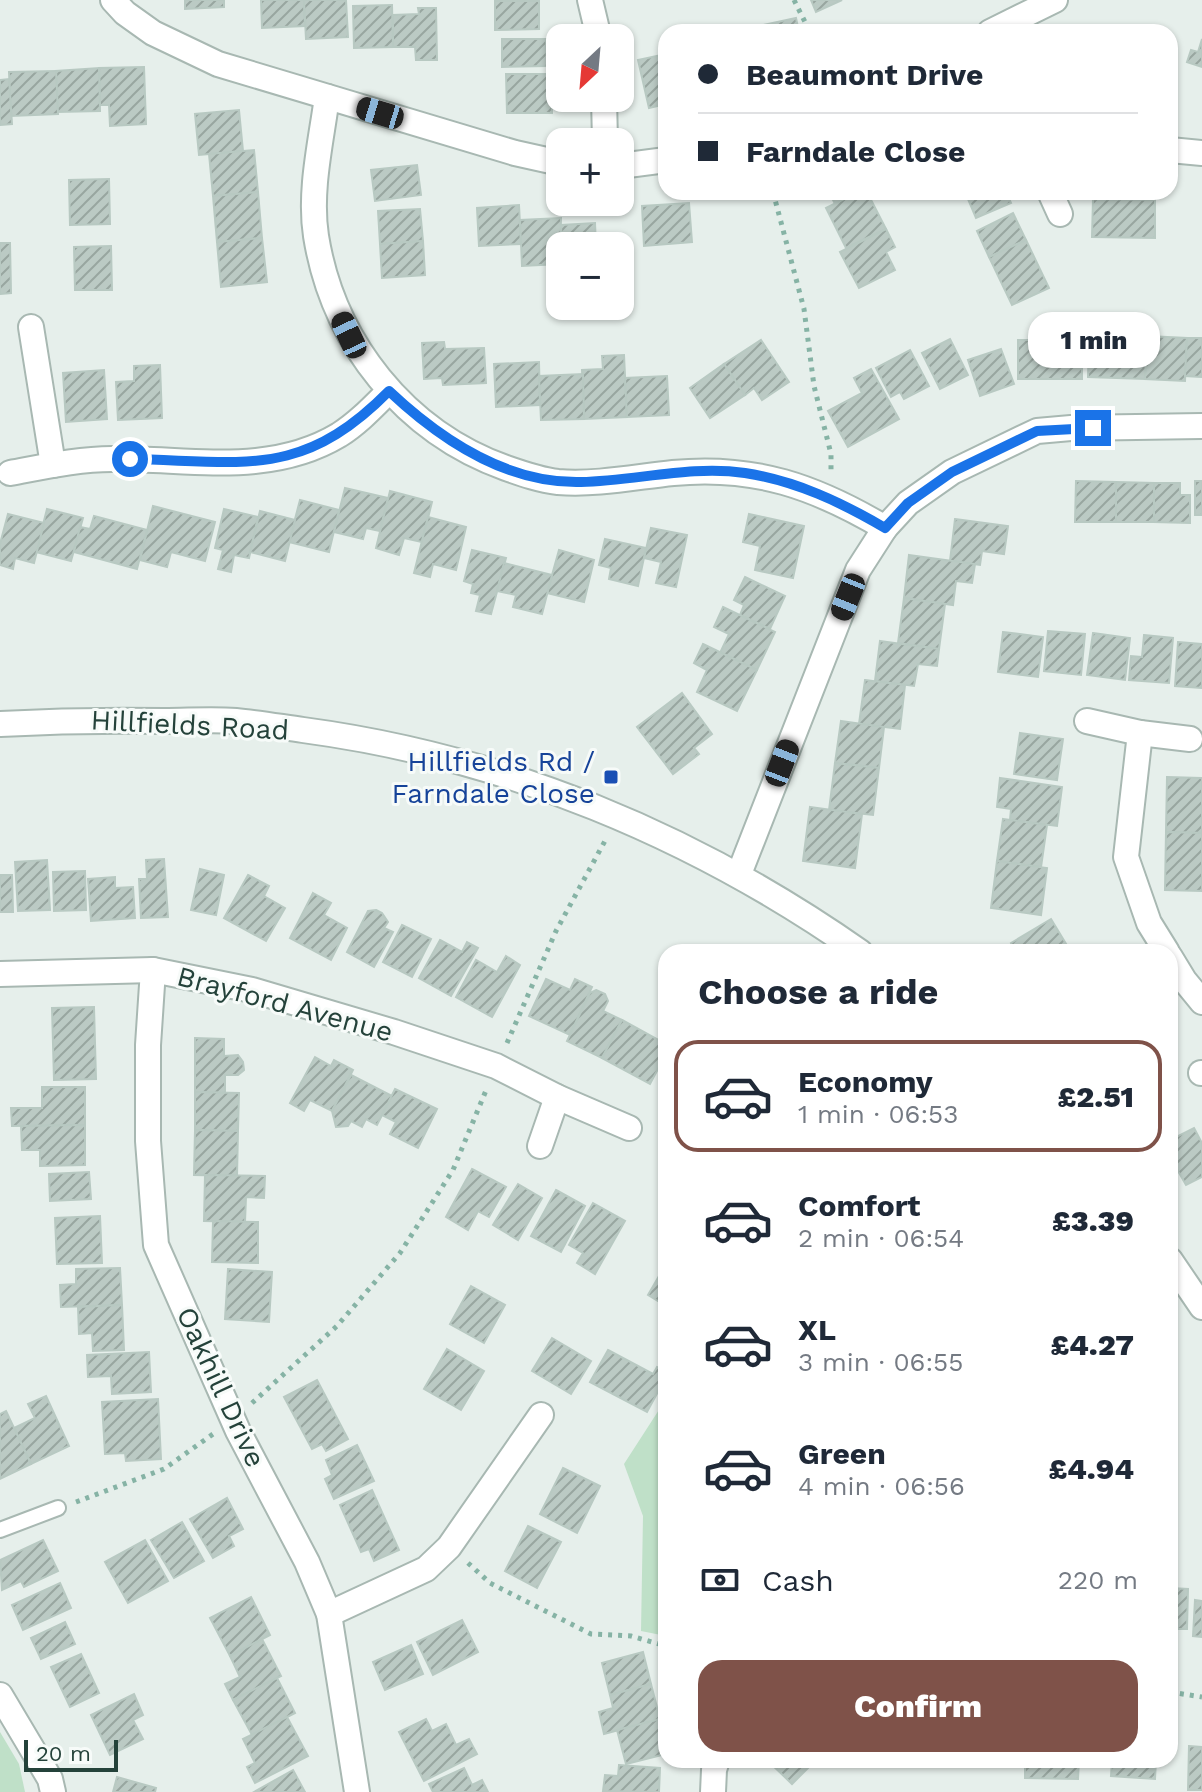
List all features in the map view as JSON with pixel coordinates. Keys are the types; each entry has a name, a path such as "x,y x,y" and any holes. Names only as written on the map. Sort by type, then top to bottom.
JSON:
{"street":[{"path":"113,0 153,33 218,64 546,160"},
{"path":"590,0 596,24"},
{"path":"1006,24 1055,0"},
{"path":"327,97 317,170 316,234 332,297 349,335 389,391 420,420 453,444 529,476 556,482 583,482 699,471 746,473 798,485 843,503 885,528"},
{"path":"1178,151 1202,153"},
{"path":"634,164 658,161"},
{"path":"31,327 53,465"},
{"path":"10,473 111,459 245,463 285,458 339,435 362,418 389,391"},
{"path":"739,874 858,570 885,528 908,503 952,472 1037,431 1202,426"},
{"name":"Hillfields Road","path":"0,724 64,720 237,721 363,738 473,764 570,795 739,874 800,910 849,944"},
{"path":"1087,721 1140,733 1190,739"},
{"path":"1140,733 1126,857 1149,923 1162,944"},
{"name":"Brayford Avenue","path":"0,974 153,970 252,990 496,1066 629,1128"},
{"name":"Oakhill Drive","path":"153,970 148,1045 148,1141 156,1245 233,1419 307,1562 329,1614 357,1792"},
{"path":"1178,970 1202,1002"},
{"path":"540,1146 557,1097"},
{"path":"1178,1272 1202,1307"},
{"path":"329,1614 426,1569 449,1547 541,1415"},
{"path":"0,1695 50,1779 53,1792"},
{"path":"713,1792 715,1768"}],"lane":[{"path":"0,1530 58,1508"}],"path":[{"path":"794,0 806,24"},
{"path":"775,200 804,309 814,386 831,454 831,474 843,503"},
{"path":"58,1508 164,1469 233,1419 337,1326 400,1253 453,1170 556,931 618,817"},
{"path":"449,1547 490,1583 579,1629 591,1634 631,1636 658,1644"},
{"path":"1178,1693 1202,1697"}],"green space":[{"path":"658,1411 658,1634 641,1631 643,1516 624,1464"},
{"path":"0,1732 19,1764 25,1792 0,1792"}],"building":[{"path":"185,0 224,0 224,7 185,9"},
{"path":"261,0 304,0 305,26 262,28"},
{"path":"304,0 346,0 348,37 306,39"},
{"path":"811,0 842,0 816,12"},
{"path":"495,1 539,1 539,29 495,30"},
{"path":"392,5 393,47 354,48 353,6"},
{"path":"418,8 436,8 437,60 416,60 415,47 393,47 393,15 419,14"},
{"path":"796,18 797,24 768,24"},
{"path":"502,39 546,39 546,66 502,67"},
{"path":"1202,39 1202,67 1187,62 1191,50 1198,52"},
{"path":"658,56 658,106 649,108 638,60"},
{"path":"144,67 146,124 110,126 109,105 100,105 99,68"},
{"path":"99,68 100,111 57,112 56,71"},
{"path":"56,71 58,114 11,116 9,72"},
{"path":"506,74 546,74 546,112 552,113 507,113"},
{"path":"9,79 12,124 0,125 0,80"},
{"path":"239,110 243,151 199,155 195,114"},
{"path":"254,150 258,192 213,196 209,154"},
{"path":"417,165 421,195 375,201 371,170"},
{"path":"109,179 110,224 70,225 69,180"},
{"path":"258,192 262,238 217,242 213,196"},
{"path":"842,200 871,200 886,229 846,248 826,208"},
{"path":"968,200 1010,200 1011,203 976,218"},
{"path":"1093,200 1155,200 1155,238 1092,237"},
{"path":"689,203 692,242 644,246 642,206"},
{"path":"519,205 521,244 479,246 477,208"},
{"path":"420,209 423,241 380,244 378,211"},
{"path":"1013,213 1026,240 989,257 977,231"},
{"path":"561,218 561,232 546,232 546,265 522,266 520,220"},
{"path":"595,223 595,232 561,232 561,225"},
{"path":"886,229 895,247 886,252 895,270 859,288 840,252"},
{"path":"262,238 267,282 221,287 217,242"},
{"path":"1026,240 1049,288 1012,305 989,257"},
{"path":"423,241 425,275 382,278 380,244"},
{"path":"0,243 10,243 11,293 0,294"},
{"path":"111,246 112,290 75,290 74,247"},
{"path":"1147,336 1187,338 1185,381 1145,379"},
{"path":"1089,337 1147,339 1145,379 1088,377"},
{"path":"1187,338 1202,338 1202,377 1185,376"},
{"path":"950,339 968,375 940,389 922,353"},
{"path":"761,340 789,382 762,400 754,388 745,395 724,364"},
{"path":"1018,340 1082,340 1082,379 1018,379"},
{"path":"444,342 445,349 484,348 486,383 443,385 442,378 424,379 422,343"},
{"path":"1001,349 1014,384 980,396 968,360"},
{"path":"910,350 929,386 904,399 900,392 891,397 876,368"},
{"path":"624,355 627,417 584,419 582,370 603,369 602,356"},
{"path":"539,362 540,405 496,407 494,364"},
{"path":"724,364 745,395 710,418 690,388"},
{"path":"160,365 162,418 118,420 116,382 134,381 134,366"},
{"path":"871,369 899,419 848,447 828,411 862,393 854,378"},
{"path":"104,370 107,419 66,422 63,373"},
{"path":"583,374 584,419 541,420 539,376"},
{"path":"667,376 669,415 627,417 625,378"},
{"path":"1076,481 1116,482 1116,522 1075,522"},
{"path":"1195,481 1202,481 1202,515 1195,515"},
{"path":"1116,482 1154,483 1154,522 1116,522"},
{"path":"1154,483 1180,483 1180,495 1190,495 1190,523 1154,522"},
{"path":"345,488 388,498 380,531 366,528 363,539 334,532"},
{"path":"390,491 432,502 422,542 404,538 399,555 376,548"},
{"path":"300,500 339,510 329,552 289,542"},
{"path":"153,506 215,522 205,561 171,552 167,567 140,560"},
{"path":"47,509 83,518 71,561 36,552"},
{"path":"224,509 258,517 249,558 234,555 231,572 218,569 223,550 215,548"},
{"path":"260,511 295,520 285,561 250,552"},
{"path":"8,514 44,523 34,563 15,558 13,569 0,565 0,544"},
{"path":"749,514 804,526 793,578 755,570 760,546 743,542"},
{"path":"94,516 147,530 137,569 74,552 80,527 90,529"},
{"path":"428,517 466,527 456,570 433,564 430,577 414,573"},
{"path":"955,519 1008,526 1004,554 982,551 980,565 950,561"},
{"path":"651,528 687,535 676,587 656,583 661,562 644,558"},
{"path":"605,539 646,548 638,586 609,579 611,568 599,565"},
{"path":"472,550 506,558 491,614 476,611 480,595 471,593 473,584 464,581"},
{"path":"559,550 594,560 584,602 547,593"},
{"path":"909,555 975,564 972,583 956,581 953,605 904,598"},
{"path":"504,563 552,575 542,614 513,607 516,595 497,591"},
{"path":"745,577 785,596 770,629 740,615 744,605 734,600"},
{"path":"904,598 945,604 939,649 898,643"},
{"path":"723,607 775,632 757,670 720,653 729,634 714,627"},
{"path":"1048,631 1085,634 1081,675 1044,671"},
{"path":"1003,632 1043,637 1038,677 998,672"},
{"path":"1093,633 1130,638 1125,680 1087,675"},
{"path":"1144,635 1173,638 1169,683 1129,680 1131,656 1142,657"},
{"path":"880,641 939,649 937,666 918,664 914,686 875,681"},
{"path":"1178,642 1202,644 1202,688 1175,686"},
{"path":"703,644 757,670 737,711 697,692 707,670 694,663"},
{"path":"865,680 905,685 900,729 859,724"},
{"path":"682,693 712,734 694,748 699,754 673,774 637,727"},
{"path":"841,721 884,727 879,768 835,763"},
{"path":"1020,733 1063,739 1057,780 1014,774"},
{"path":"835,763 879,768 873,815 829,810"},
{"path":"1167,777 1202,778 1202,833 1166,832"},
{"path":"1000,778 1062,787 1057,826 1010,820 1011,809 997,807"},
{"path":"810,807 862,814 855,868 803,861"},
{"path":"1003,819 1047,825 1041,867 997,861"},
{"path":"1166,832 1202,833 1202,891 1165,890"},
{"path":"164,859 168,917 141,918 139,879 147,879 146,860"},
{"path":"47,860 50,910 18,911 15,862"},
{"path":"997,861 1047,868 1041,915 991,908"},
{"path":"200,869 224,875 216,915 191,910"},
{"path":"85,871 86,910 54,911 53,872"},
{"path":"0,875 12,875 13,912 0,912"},
{"path":"248,875 269,886 264,896 285,908 266,941 224,918"},
{"path":"115,877 115,888 133,887 135,918 91,921 88,879"},
{"path":"313,893 331,903 324,915 347,928 331,960 290,938"},
{"path":"376,910 388,922 384,928 393,932 374,967 347,952 368,911"},
{"path":"1051,919 1066,944 1012,944"},
{"path":"402,925 431,939 412,977 383,962"},
{"path":"440,940 462,952 467,942 478,948 451,996 419,978"},
{"path":"506,956 520,965 492,1017 456,997 476,960 497,972"},
{"path":"546,979 570,990 575,979 592,987 570,1035 529,1016"},
{"path":"596,990 605,994 608,1001 603,1011 622,1020 602,1058 567,1041 590,993"},
{"path":"94,1007 96,1079 54,1080 52,1008"},
{"path":"622,1020 658,1040 658,1069 650,1084 602,1058"},
{"path":"195,1038 224,1039 224,1056 238,1055 243,1062 244,1070 238,1075 225,1075 225,1093 195,1092"},
{"path":"315,1057 331,1066 334,1060 353,1070 332,1111 310,1100 304,1111 290,1103"},
{"path":"351,1075 392,1096 377,1125 366,1119 362,1127 351,1121 348,1126 336,1127 332,1111"},
{"path":"42,1087 85,1087 85,1125 12,1126 11,1108 42,1108"},
{"path":"395,1089 437,1109 418,1148 390,1134 396,1122 382,1115"},
{"path":"195,1092 239,1093 238,1131 195,1130"},
{"path":"85,1125 85,1165 40,1166 40,1150 22,1150 21,1126"},
{"path":"1194,1128 1202,1143 1202,1177 1186,1185 1178,1171 1178,1136"},
{"path":"195,1130 238,1131 237,1176 194,1175"},
{"path":"472,1169 506,1187 489,1217 478,1211 468,1230 446,1217"},
{"path":"89,1172 91,1199 50,1201 49,1174"},
{"path":"205,1175 265,1176 264,1198 246,1197 245,1222 204,1221"},
{"path":"518,1184 542,1198 518,1240 493,1225"},
{"path":"556,1190 585,1206 561,1252 531,1236"},
{"path":"593,1203 625,1221 595,1274 577,1263 583,1253 569,1245"},
{"path":"100,1216 102,1263 57,1264 55,1218"},
{"path":"213,1221 258,1222 258,1263 212,1262"},
{"path":"120,1268 122,1305 61,1307 60,1285 76,1284 76,1269"},
{"path":"228,1269 272,1272 269,1322 225,1319"},
{"path":"658,1278 658,1301 648,1295"},
{"path":"471,1286 505,1305 484,1343 450,1324"},
{"path":"122,1305 124,1350 93,1351 92,1333 79,1334 78,1307"},
{"path":"552,1338 591,1361 571,1394 532,1371"},
{"path":"447,1349 484,1371 461,1410 424,1389"},
{"path":"608,1350 653,1374 658,1367 658,1392 647,1412 590,1382"},
{"path":"149,1352 151,1392 112,1394 111,1376 88,1377 87,1355"},
{"path":"317,1380 348,1439 326,1451 322,1444 312,1449 284,1397"},
{"path":"46,1396 69,1446 31,1464 14,1428 35,1418 28,1404"},
{"path":"158,1399 161,1459 126,1461 125,1453 105,1454 102,1402"},
{"path":"6,1411 31,1464 0,1479 0,1414"},
{"path":"357,1445 374,1481 334,1499 325,1479 332,1475 326,1460"},
{"path":"563,1468 600,1486 577,1533 540,1514"},
{"path":"372,1490 399,1550 374,1561 369,1549 361,1552 340,1505"},
{"path":"227,1498 243,1529 229,1536 234,1546 213,1558 190,1519"},
{"path":"182,1522 204,1561 174,1578 151,1540"},
{"path":"528,1526 561,1542 537,1588 505,1571"},
{"path":"43,1540 58,1571 24,1587 21,1581 2,1590 0,1560"},
{"path":"145,1540 168,1581 128,1603 105,1562"},
{"path":"60,1583 71,1608 23,1630 12,1605"},
{"path":"1178,1588 1188,1589 1187,1629 1178,1629"},
{"path":"251,1597 270,1635 230,1656 210,1618"},
{"path":"1195,1600 1202,1601 1202,1637 1193,1636"},
{"path":"462,1620 478,1652 433,1675 417,1642"},
{"path":"65,1622 75,1644 41,1659 31,1638"},
{"path":"262,1639 281,1676 233,1700 225,1684 240,1677 230,1656"},
{"path":"411,1645 423,1674 385,1690 373,1662"},
{"path":"643,1652 651,1684 610,1695 602,1663"},
{"path":"81,1654 99,1693 70,1707 51,1667"},
{"path":"277,1678 295,1713 252,1735 233,1700"},
{"path":"651,1684 658,1720 604,1734 599,1712 613,1708 610,1695"},
{"path":"134,1694 143,1715 133,1720 143,1739 110,1755 91,1715"},
{"path":"287,1717 308,1756 255,1783 247,1767 255,1763 243,1739"},
{"path":"426,1719 432,1731 446,1724 456,1745 469,1739 477,1754 424,1781 399,1732"},
{"path":"658,1720 658,1756 626,1764 617,1730"},
{"path":"1189,1746 1202,1747 1202,1790 1188,1790"},
{"path":"619,1765 660,1768 659,1792 603,1791 605,1775 618,1776"},
{"path":"464,1768 472,1785 482,1780 488,1792 433,1792 429,1784"},
{"path":"775,1768 808,1768 792,1784"},
{"path":"1025,1768 1079,1768 1078,1779 1025,1778"},
{"path":"1112,1768 1156,1768 1155,1779 1111,1776"},
{"path":"293,1770 305,1792 254,1792"},
{"path":"117,1777 156,1788 155,1792 113,1792"}],"place":[{"name":"Hillfields Rd / Farndale Close","path":"611,777"}],"route":[{"path":"130,459 245,463 285,458 339,435 362,418 389,391 420,420 453,444 529,476 556,482 583,482 710,471 746,473 798,485 843,503 885,528 908,503 952,472 1037,431 1093,428"}]}
